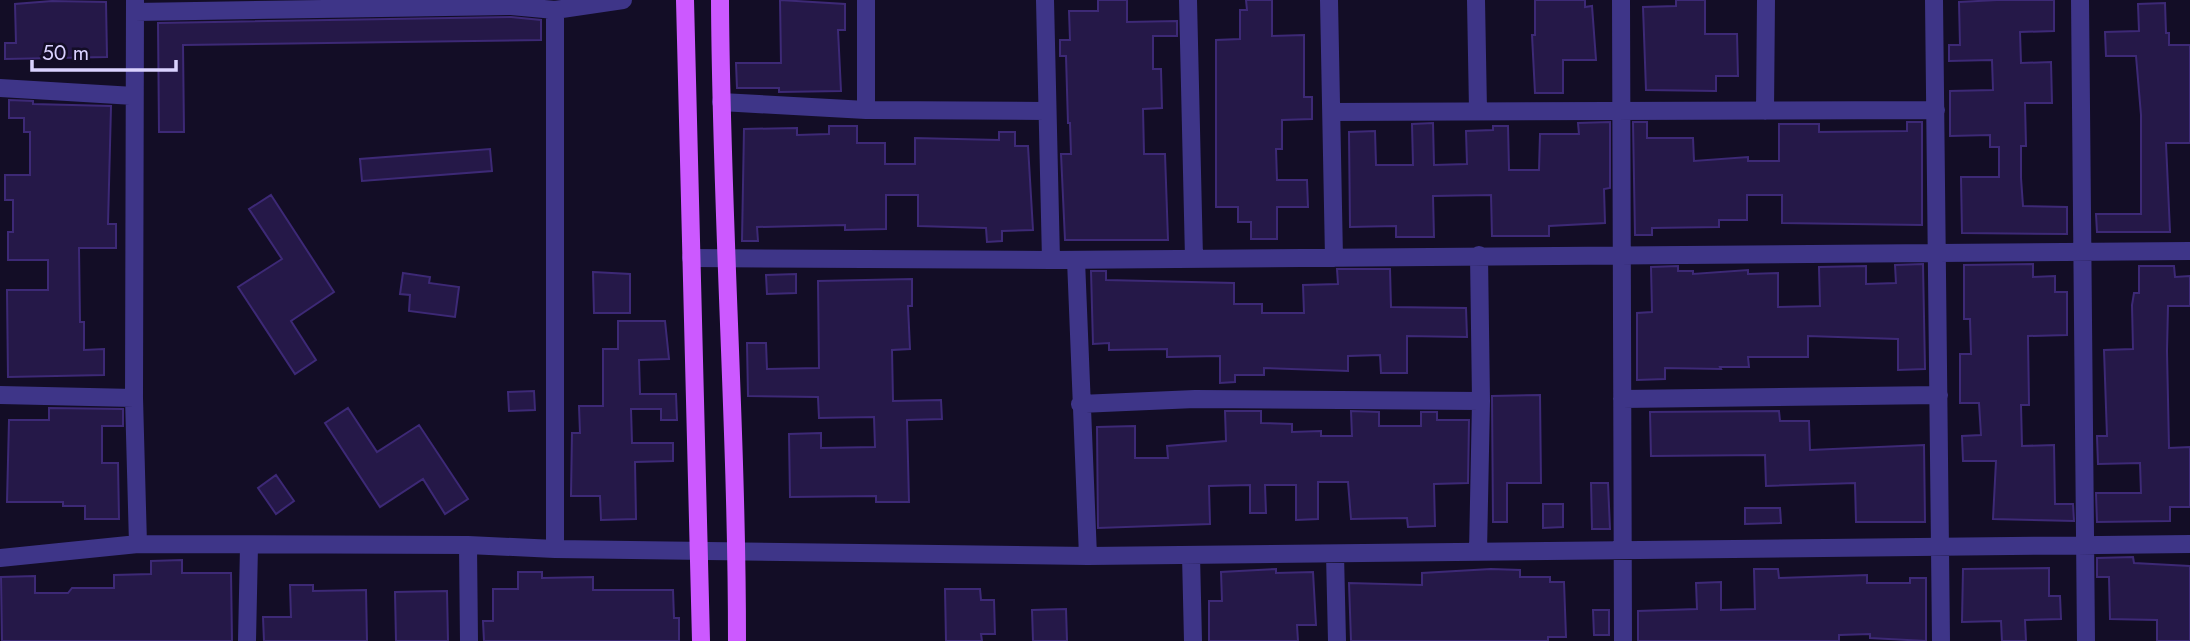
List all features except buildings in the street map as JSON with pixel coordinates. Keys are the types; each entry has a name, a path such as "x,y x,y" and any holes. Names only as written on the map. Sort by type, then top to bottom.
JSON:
{"main road":[{"path":"685,0 701,551 701,641"},
{"path":"720,0 721,102 737,550 737,641"}],"street":[{"path":"138,544 134,398 135,6 511,3 555,10 623,0"},
{"path":"866,0 866,110"},
{"path":"1045,0 1051,260"},
{"path":"1188,0 1194,258"},
{"path":"1329,0 1334,258"},
{"path":"1476,0 1478,110"},
{"path":"1621,0 1623,641"},
{"path":"1765,111 1766,0"},
{"path":"1934,0 1941,641"},
{"path":"2080,0 2080,250 2086,641"},
{"path":"555,10 555,549"},
{"path":"0,88 134,96"},
{"path":"721,102 866,110 1046,111"},
{"path":"1332,112 1936,110"},
{"path":"691,258 1076,260 2190,251"},
{"path":"1478,552 1481,401 1479,255"},
{"path":"1076,260 1088,556"},
{"path":"0,395 134,398"},
{"path":"1622,399 1939,395"},
{"path":"1080,404 1195,399 1481,401"},
{"path":"0,558 138,544 468,545 555,549 1088,556 2190,544"},
{"path":"468,545 469,641"},
{"path":"247,641 249,546"},
{"path":"1335,554 1337,641"},
{"path":"1191,555 1193,641"}]}
